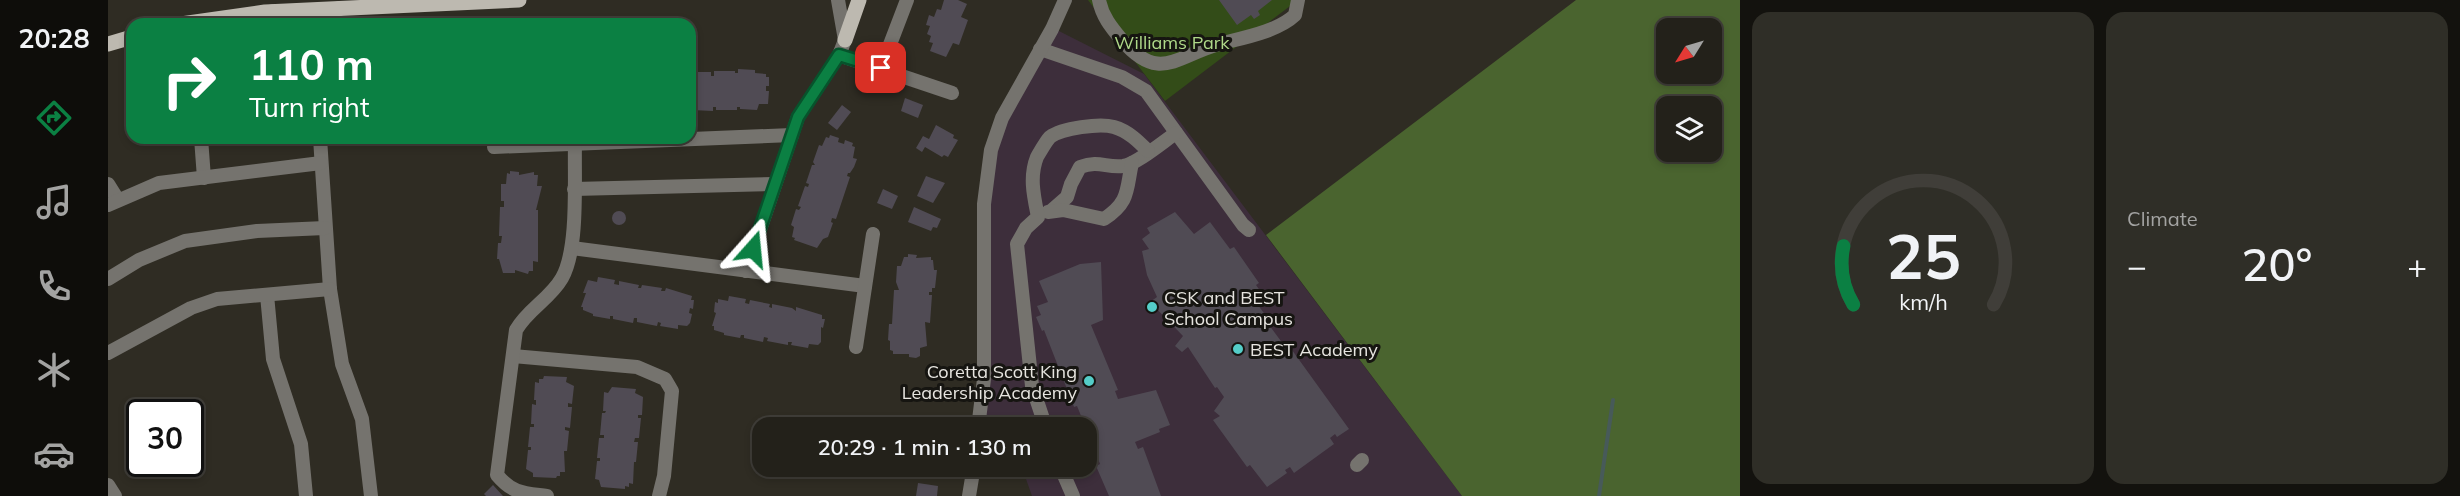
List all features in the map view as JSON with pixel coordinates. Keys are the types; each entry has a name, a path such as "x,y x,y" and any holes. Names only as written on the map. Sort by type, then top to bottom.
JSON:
{"main road":[{"path":"223,18 273,11 519,0"},
{"path":"845,40 859,0"},
{"path":"108,44 126,39"}],"street":[{"path":"746,271 798,117 839,55 845,40 838,0"},
{"path":"881,68 907,0"},
{"path":"979,417 984,379 984,204 991,150 1002,118 1065,0"},
{"path":"1099,0 1105,17 1130,49 1149,63 1164,65 1178,62 1207,48 1240,41 1282,23 1295,15 1298,0"},
{"path":"332,18 339,8"},
{"path":"273,11 283,18"},
{"path":"1040,49 1122,77 1146,91 1243,225 1249,230"},
{"path":"839,55 952,93"},
{"path":"1038,217 1031,187 1037,158 1050,138 1071,129 1113,126 1133,136 1148,152"},
{"path":"1042,417 1032,387 1017,244 1026,228 1067,197 1080,167 1093,162 1122,166 1132,163 1176,133"},
{"path":"696,139 792,135"},
{"path":"201,144 204,178"},
{"path":"320,144 330,289 342,364 362,418 370,496"},
{"path":"494,147 555,144"},
{"path":"547,496 507,488 497,475 516,330 524,317 554,289 563,276 572,248 575,144"},
{"path":"108,184 113,202 159,183 321,163"},
{"path":"1051,211 1063,210 1104,219 1114,212 1128,194 1132,163"},
{"path":"574,189 775,184"},
{"path":"108,279 139,260 185,241 257,231 326,228"},
{"path":"856,347 873,234"},
{"path":"572,248 865,286"},
{"path":"108,353 191,308 217,299 330,289"},
{"path":"267,295 273,359 301,444 306,496"},
{"path":"513,356 637,367 665,379 672,391 664,476 659,496"},
{"path":"969,496 972,477"},
{"path":"1065,477 1073,496"},
{"path":"108,485 115,496"}],"shaded area":[{"name":"CSK and BEST School Campus","path":"1053,28 1144,74 1462,496 1032,496 1026,479 1016,477 1097,477 1097,417 978,417 991,150"}],"green space":[{"name":"Williams Park","path":"1088,0 1298,0 1165,101"},
{"path":"1576,0 1740,0 1740,496 1462,496 1266,235"}],"building":[{"path":"944,0 958,0 967,4 961,17 968,20 959,45 953,43 946,57 930,51 933,43 929,42 931,36 927,34 930,26 926,25 929,15 934,17 937,9 941,10"},
{"path":"1219,0 1272,0 1258,11 1260,15 1254,19 1251,15 1237,25"},
{"path":"738,69 755,70 755,73 766,74 766,77 769,77 769,86 766,86 766,91 769,91 768,104 759,104 757,110 737,107 737,110 716,110 716,107 713,107 713,111 696,110 696,72 711,72 711,76 714,76 714,71 738,73"},
{"path":"905,98 923,105 918,118 901,111"},
{"path":"842,105 851,112 837,130 828,123"},
{"path":"936,125 954,135 953,138 958,140 948,157 944,155 942,157 925,147 922,152 916,148 923,136 929,139"},
{"path":"830,135 839,138 838,142 844,144 845,140 853,143 852,146 855,147 853,158 857,159 854,167 848,173 847,176 850,177 836,219 832,218 833,223 828,237 823,239 817,248 794,240 795,238 792,237 794,227 791,225 796,209 799,210 801,207 798,206 805,186 808,187 809,184 806,183 812,165 815,165 813,162 819,145 822,146 826,137 829,138"},
{"path":"510,171 519,172 519,175 534,172 534,175 538,175 537,186 542,186 536,210 538,210 538,262 533,261 533,271 529,271 528,274 515,270 515,273 503,273 499,259 497,259 498,243 501,243 502,236 499,236 500,207 504,207 504,201 501,201 501,184 506,184 507,173 510,174"},
{"path":"926,176 945,183 933,203 917,196"},
{"path":"883,189 898,196 892,209 877,203"},
{"path":"914,207 941,219 937,228 933,227 931,231 908,222"},
{"path":"616,211 622,211 626,218 622,225 616,225 612,221 612,215"},
{"name":"BEST Academy","path":"1175,212 1194,234 1210,222 1230,249 1234,247 1259,283 1256,285 1261,292 1253,298 1271,323 1269,325 1289,352 1292,350 1349,429 1337,437 1335,434 1330,438 1334,444 1294,473 1290,467 1285,470 1287,473 1267,487 1250,465 1247,467 1213,420 1220,416 1214,411 1224,397 1217,387 1215,388 1188,347 1182,352 1175,346 1183,336 1150,302 1157,297 1147,275 1142,251 1149,249 1142,239 1150,233 1147,228"},
{"path":"908,254 917,255 916,258 931,257 934,270 937,270 935,288 929,292 929,295 932,295 930,323 925,322 927,346 920,348 920,356 916,358 909,357 909,354 893,354 888,340 889,324 892,324 894,290 899,290 896,282 897,266 901,266 904,257 908,257"},
{"name":"Coretta Scott King Leadership Academy","path":"1101,262 1103,320 1091,325 1118,390 1115,391 1118,399 1156,390 1170,425 1159,429 1160,432 1135,442 1138,449 1143,447 1161,496 1109,496 1097,468 1100,464 1097,456 1097,417 1082,417 1077,406 1074,407 1044,330 1042,331 1036,317 1041,315 1037,306 1048,302 1039,281 1080,264"},
{"path":"598,277 615,280 614,284 619,285 619,281 639,285 638,288 642,285 662,288 661,291 665,291 666,288 692,296 691,300 694,300 693,309 690,308 689,313 692,314 690,323 687,326 678,325 678,329 660,326 661,323 658,322 657,326 637,322 637,318 634,318 633,323 613,319 613,316 610,316 610,319 593,316 581,307 588,280 597,282"},
{"path":"729,296 746,299 745,303 749,304 750,300 770,304 769,307 772,308 772,304 796,311 796,307 822,315 822,319 825,319 823,328 821,327 821,342 818,345 809,344 808,348 791,345 792,342 788,342 788,345 767,341 768,338 764,337 763,342 744,338 744,335 740,338 724,335 714,330 712,326 716,313 714,312 715,302 718,303 718,299 728,301"},
{"path":"544,376 567,377 566,382 574,386 572,404 568,403 568,407 572,407 570,428 565,427 565,430 569,431 567,451 564,451 565,472 560,472 560,476 556,478 533,477 533,473 526,469 528,450 531,450 531,447 528,447 530,427 534,427 534,424 531,424 532,404 536,405 535,382 539,383 539,379 543,379"},
{"path":"612,387 636,389 635,393 643,397 642,415 638,415 638,418 641,418 639,438 635,438 634,442 638,442 633,484 629,483 629,487 625,486 625,489 601,487 599,480 595,479 597,461 600,461 600,458 597,458 599,438 604,438 604,435 600,435 602,413 606,411 603,411 604,392 608,393"},
{"path":"918,483 938,486 937,496 916,496"},
{"path":"493,485 503,496 484,494"}],"waterway":[{"path":"1599,496 1613,400"}],"place":[{"name":"CSK and BEST School Campus","path":"1152,307"},
{"name":"BEST Academy","path":"1238,349"},
{"name":"Coretta Scott King Leadership Academy","path":"1089,381"}],"route":[{"path":"753,249 798,117 839,55 881,68"}]}
